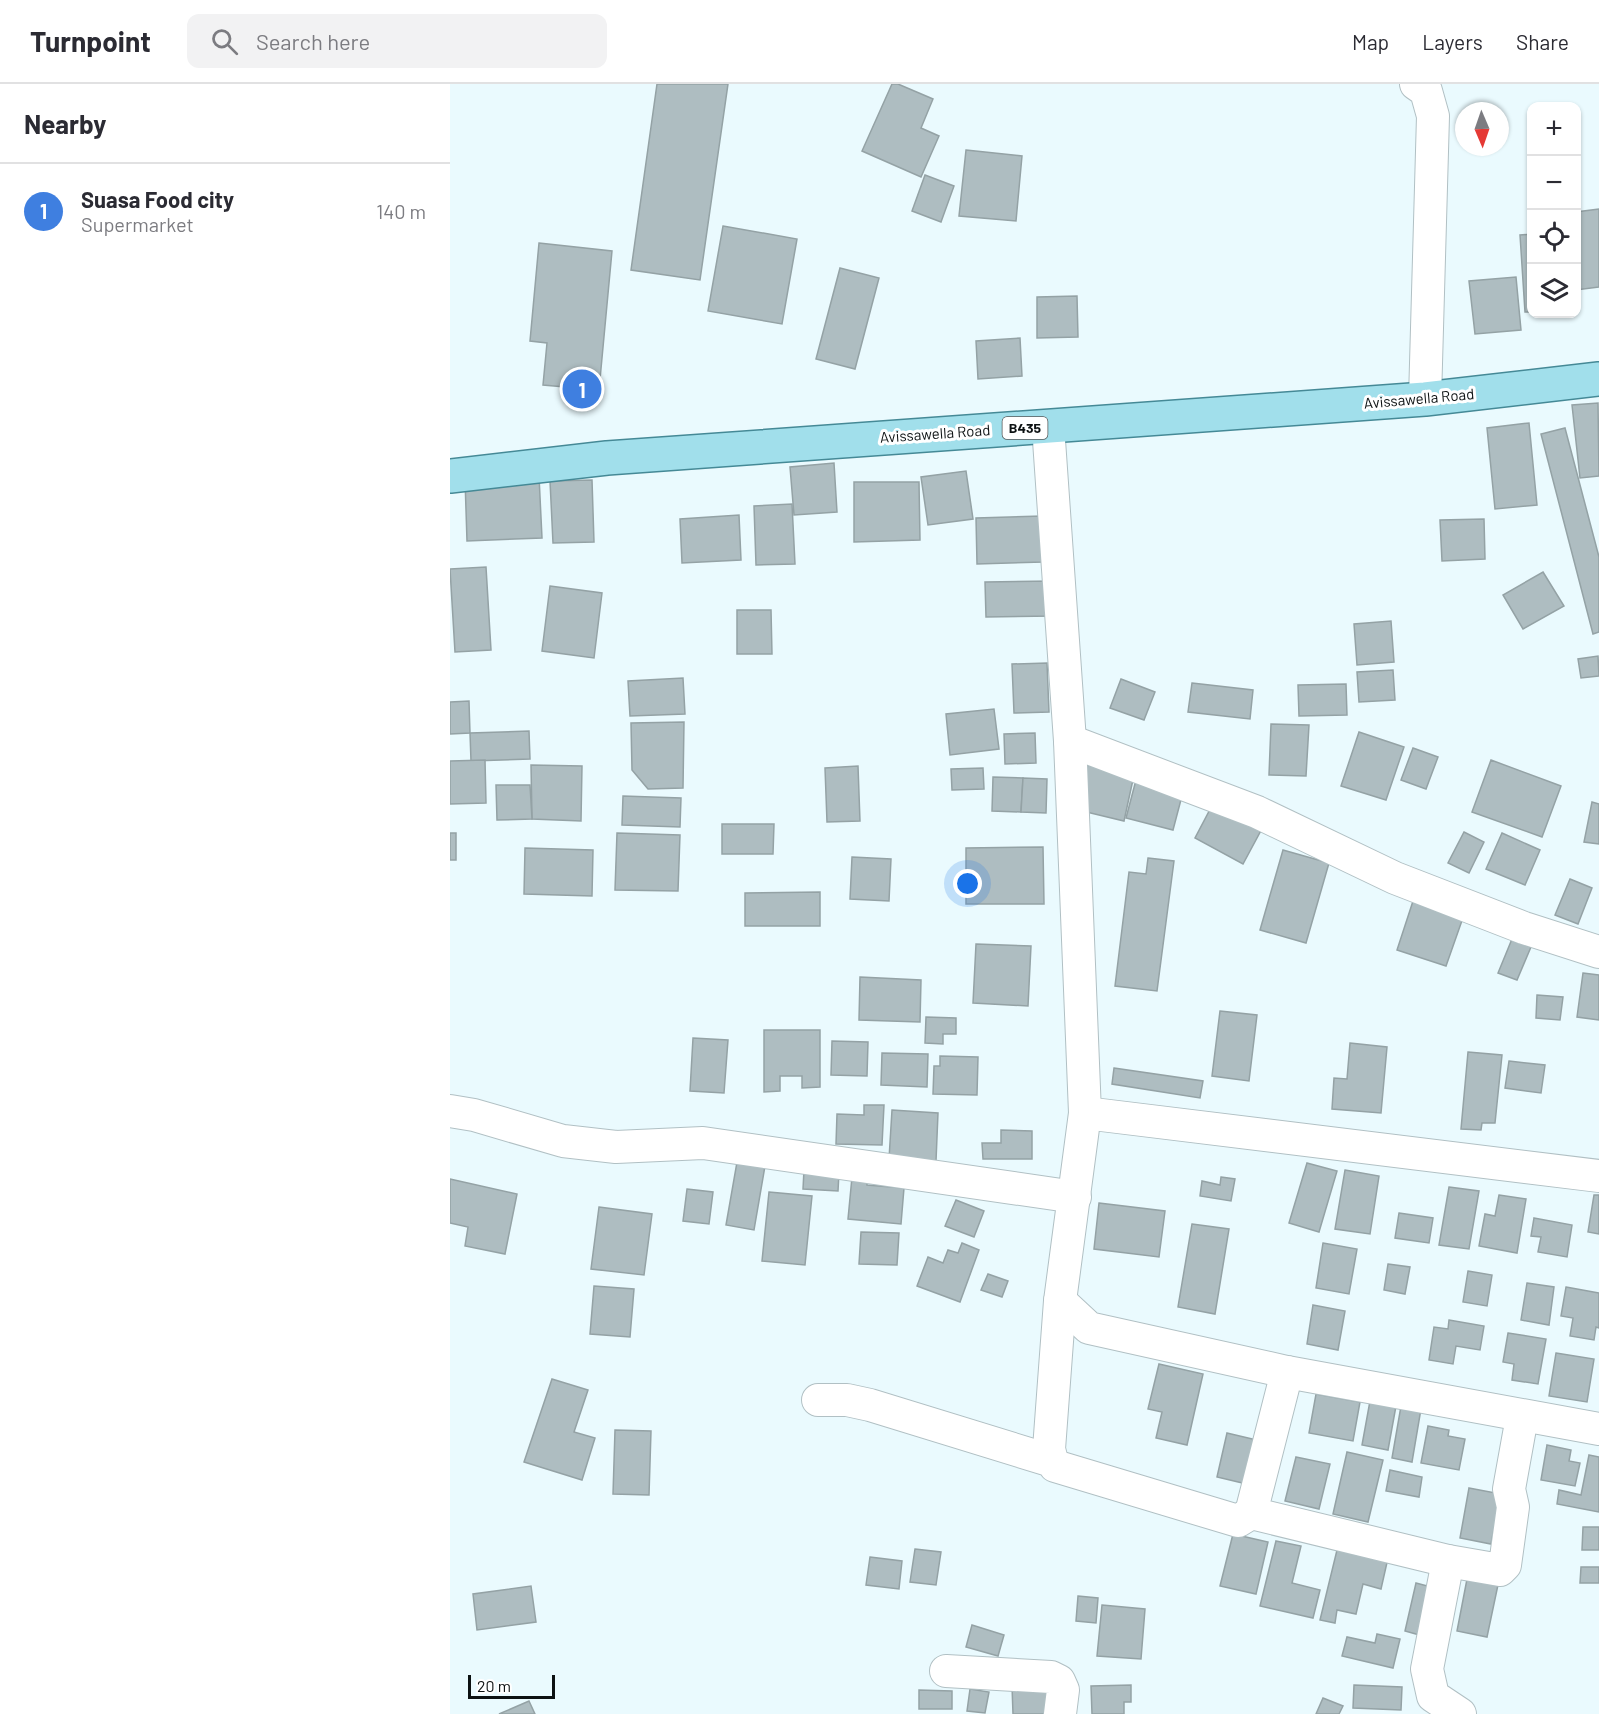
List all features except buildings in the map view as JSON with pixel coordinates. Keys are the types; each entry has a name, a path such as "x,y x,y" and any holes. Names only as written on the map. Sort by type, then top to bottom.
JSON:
{"main road":[{"name":"Avissawella Road","path":"450,476 607,458 1425,399 1599,379"}],"street":[{"path":"1416,84 1426,91 1433,117 1425,399"},
{"path":"1048,426 1070,741 1085,1113 1060,1301 1049,1449 1052,1461 1055,1466 1238,1521 1251,1513 1287,1372"},
{"path":"1070,741 1257,812 1395,878 1524,928 1599,952"},
{"path":"450,1111 474,1115 563,1141 616,1146 703,1143 1075,1197"},
{"path":"1085,1113 1599,1176"},
{"path":"1060,1301 1089,1328 1287,1372 1599,1430"},
{"path":"819,1400 847,1400 870,1405 1052,1461"},
{"path":"1251,1513 1448,1561 1500,1570 1504,1565 1513,1507 1509,1489 1522,1417"},
{"path":"1448,1561 1426,1669 1433,1696 1460,1714"},
{"path":"946,1671 1051,1677 1059,1681 1063,1690 1060,1714"}],"place":[{"name":"Suasa Food city","path":"582,389"}]}
